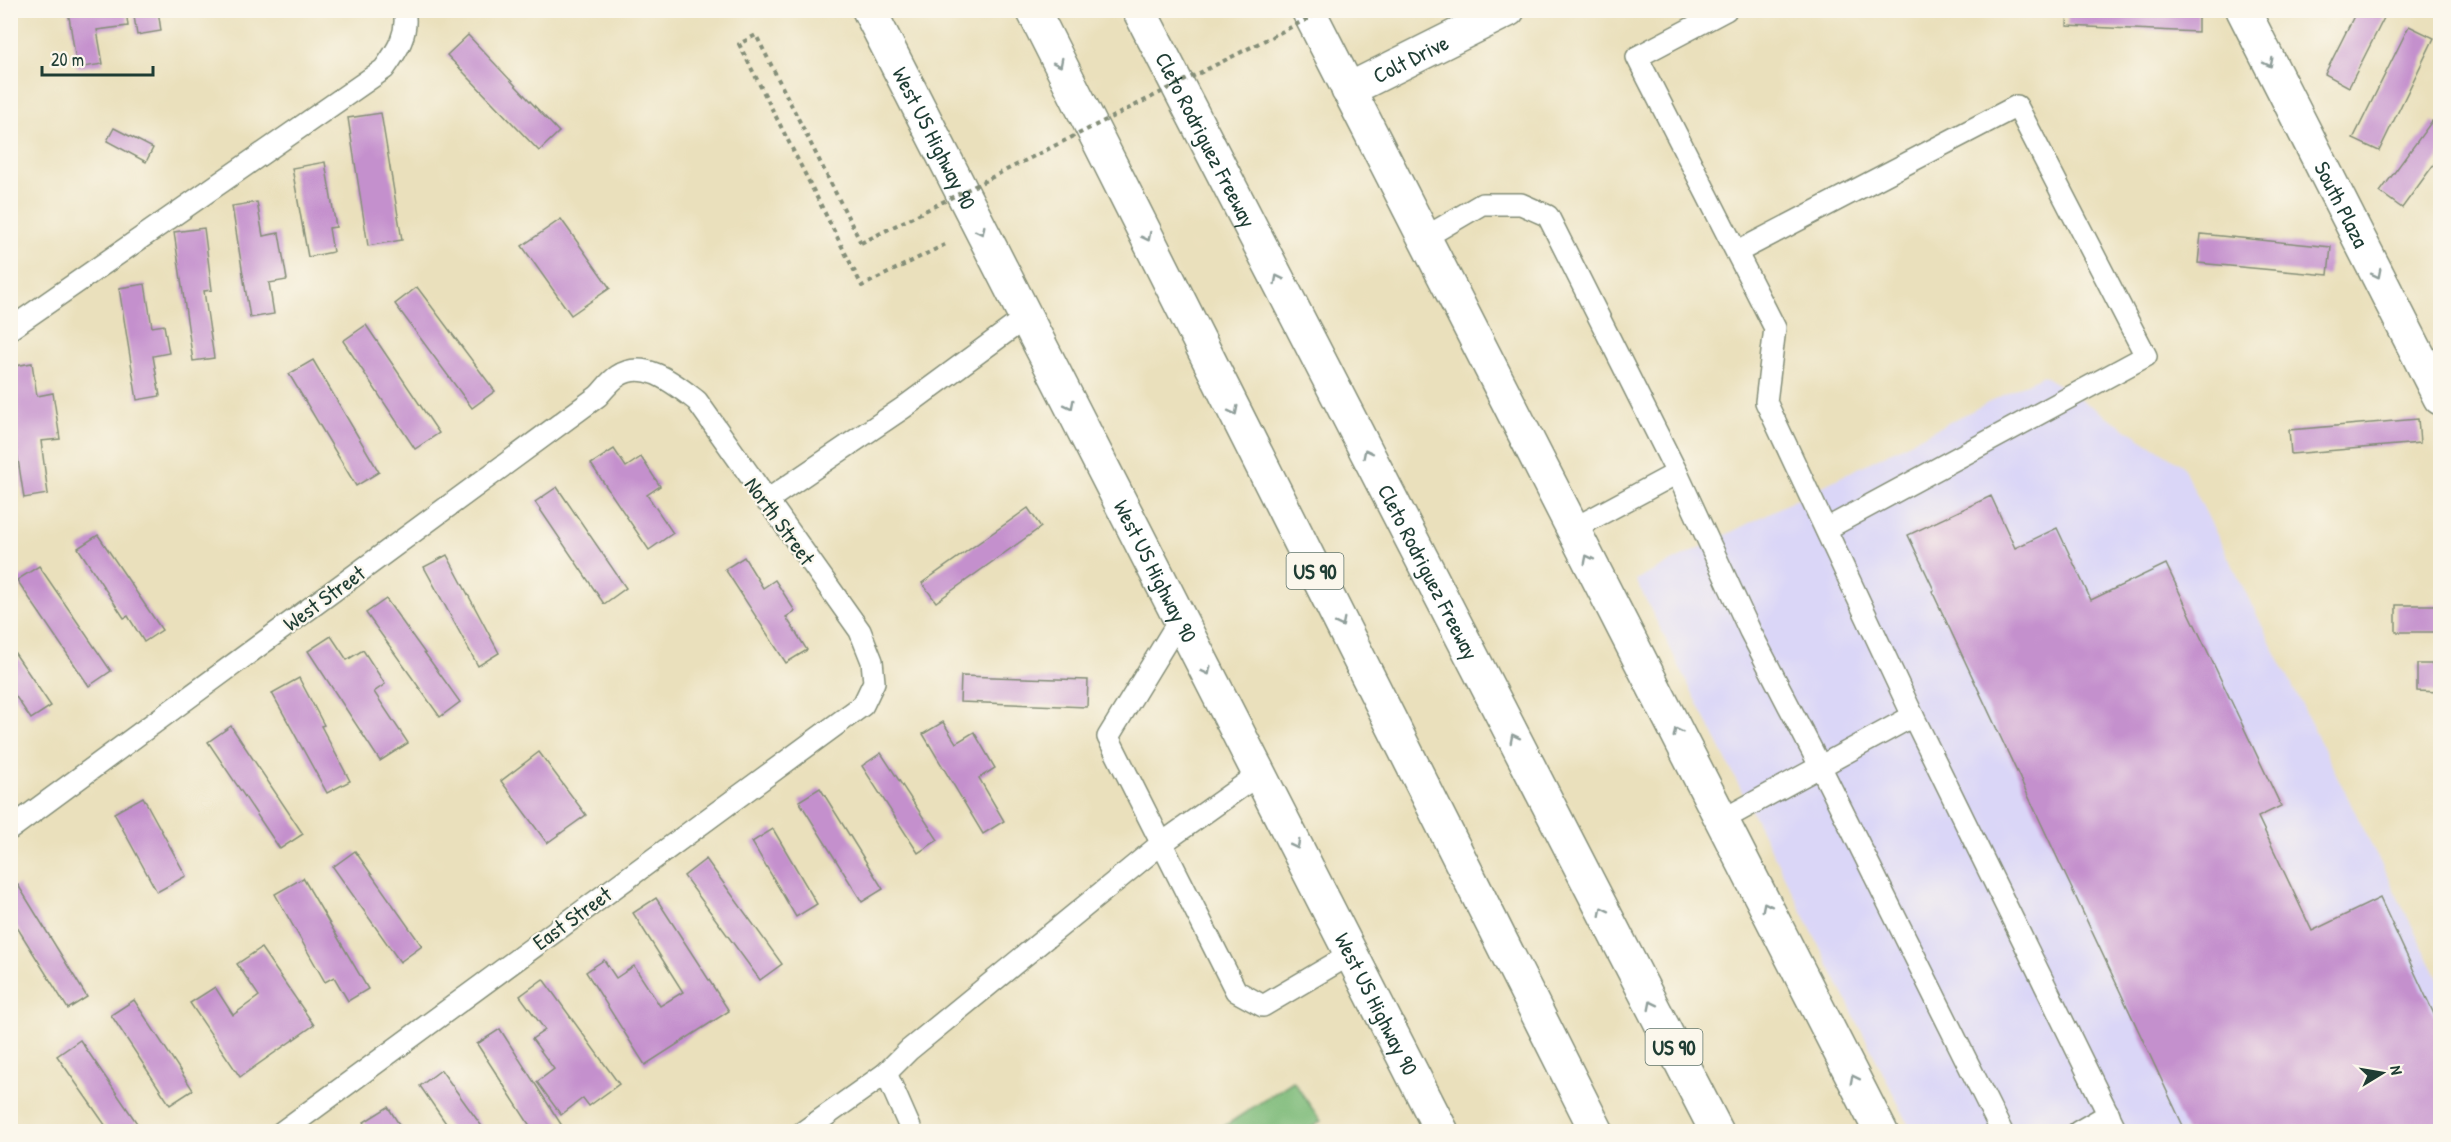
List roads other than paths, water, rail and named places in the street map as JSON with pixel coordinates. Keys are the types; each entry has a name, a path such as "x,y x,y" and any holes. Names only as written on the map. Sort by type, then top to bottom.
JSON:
{"main road":[{"name":"West US Highway 90","path":"869,10 1442,1131"},
{"name":"US 90","path":"1033,10 1597,1131"},
{"path":"1308,10 1881,1131"},
{"name":"Colt Drive","path":"1348,90 1508,10"},
{"name":"South Plaza","path":"2243,10 2440,398"},
{"name":"Cleto Rodriguez Freeway","path":"1143,16 1717,1131"}],"lane":[{"path":"10,329 384,69 400,47 406,20 404,10"},
{"path":"1726,10 1637,57 1774,328 1766,402 1913,716 2113,1123 2078,1131"},
{"path":"1737,252 2017,106 2146,356 1826,529"},
{"path":"1424,238 1482,204 1521,204 1548,216 1677,473 1750,631 1821,766 2002,1131"},
{"path":"766,501 903,408 1025,318"},
{"name":"North Street","path":"637,369 672,381 696,401 860,631 872,661 874,682 863,705"},
{"name":"West Street","path":"10,829 588,403 619,375 637,369"},
{"path":"1573,529 1677,473"},
{"path":"1180,619 1108,737 1236,991 1263,1006 1351,954"},
{"name":"East Street","path":"282,1131 863,705"},
{"path":"1722,820 1913,716"},
{"path":"802,1131 886,1073 909,1050 1161,844 1259,774"},
{"path":"886,1073 912,1131"}]}
